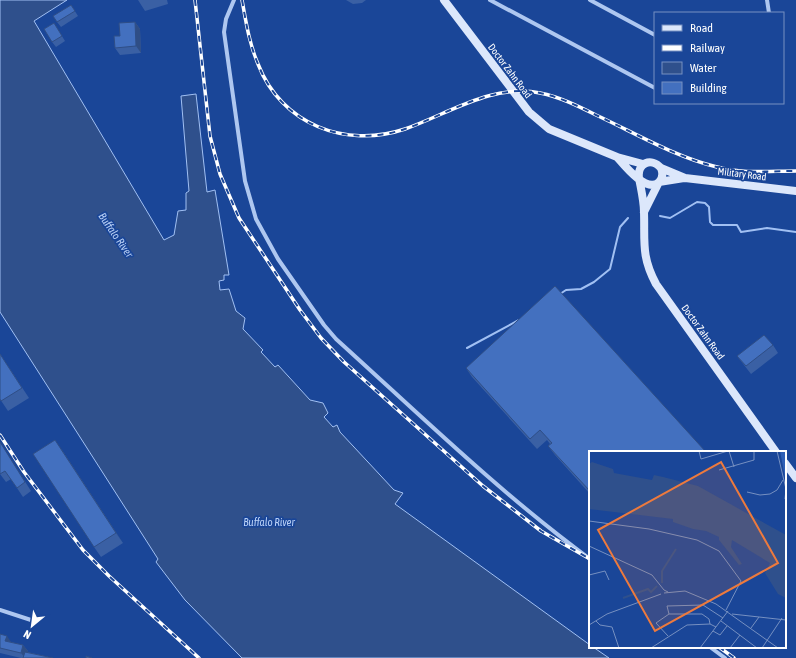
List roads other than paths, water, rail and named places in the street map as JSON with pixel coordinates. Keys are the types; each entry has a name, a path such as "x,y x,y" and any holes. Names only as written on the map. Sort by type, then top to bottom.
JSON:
{"street":[{"path":"234,0 226,19 224,32 245,182 256,219 278,259 324,325 336,339 502,489 556,534 589,558"},
{"name":"Doctor Zahn Road","path":"444,0 535,118 550,129 617,156 643,164 653,162 661,168 662,178 644,212"},
{"path":"490,0 654,87"},
{"path":"590,0 654,34"},
{"path":"767,0 769,12"},
{"name":"Doctor Zahn Road","path":"617,156 647,185 655,185 659,182"},
{"name":"Doctor Zahn Road","path":"643,164 638,173 644,212 645,259 649,270 656,284 775,451"},
{"name":"Military Road","path":"661,168 685,178"},
{"name":"Military Road","path":"659,182 685,178 796,191"},
{"path":"786,464 796,478"},
{"path":"0,610 34,621"},
{"path":"711,648 725,658"}],"water":[{"name":"Buffalo River","path":"0,0 67,0 34,21 164,240 174,235 178,211 186,210 186,193 189,191 181,96 196,94 207,192 215,190 229,275 224,275 224,280 219,281 220,290 229,289 236,311 245,318 243,329 263,350 261,352 275,367 278,365 310,400 323,403 328,413 324,417 333,427 337,425 340,432 394,490 403,493 395,504 589,644 589,648 594,648 609,658 242,658 185,600 156,562 158,559 0,312"}],"waterway":[{"path":"660,216 670,218 697,202 705,203 709,207 710,222 713,225 737,225 741,232 767,228 796,232"},
{"path":"560,294 566,290 581,289 594,282 610,269 620,227 628,218"},
{"path":"467,348 519,320"}],"railway":[{"path":"195,0 210,136 220,174 239,218 300,310 321,338 344,362 483,486 541,531 589,558"},
{"path":"242,0 252,48 268,85 282,102 299,116 318,126 338,133 360,136 382,134 405,129 454,108 488,96 505,92 522,91 540,93 569,102 655,144 701,163 736,171 796,171"},
{"path":"0,435 24,472 83,550 109,576 199,658"},
{"path":"720,648 734,658"}]}
